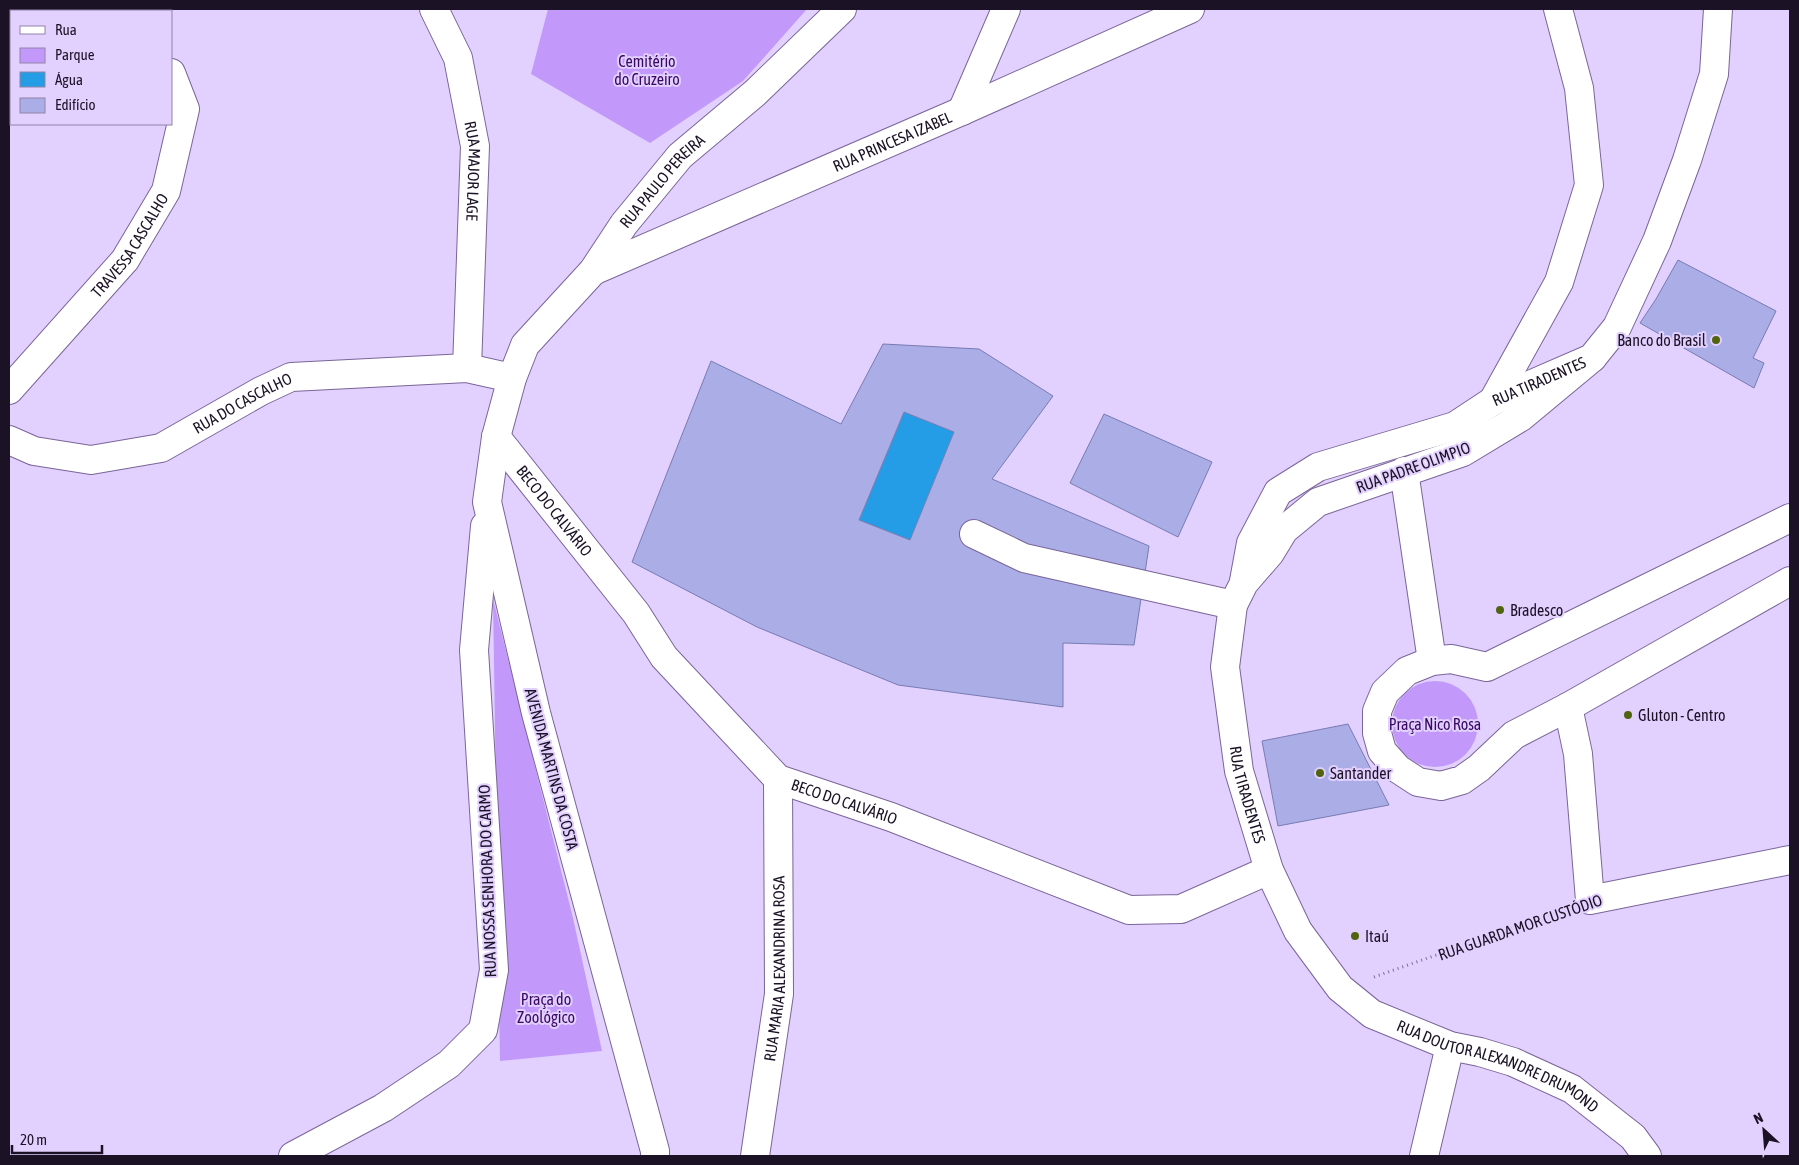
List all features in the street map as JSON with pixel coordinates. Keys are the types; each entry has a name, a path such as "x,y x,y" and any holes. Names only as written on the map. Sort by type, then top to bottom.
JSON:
{"street":[{"name":"RUA MAJOR LAGE","path":"434,9 458,58 475,146 466,368"},
{"name":"RUA PAULO PEREIRA","path":"512,378 525,345 593,271 624,224 680,156 755,93 842,9"},
{"path":"962,111 1006,9"},
{"name":"RUA PRINCESA IZABEL","path":"593,271 962,111 1190,9"},
{"path":"1493,401 1559,282 1589,185 1579,88 1558,9"},
{"name":"RUA TIRADENTES","path":"1340,988 1298,931 1269,870 1239,772 1225,667 1251,544 1278,492 1318,467 1455,426 1493,401 1592,358 1617,327 1657,241 1688,160 1714,74 1718,9"},
{"name":"TRAVESSA CASCALHO","path":"9,390 125,260 166,191 185,109 172,76"},
{"name":"RUA PADRE OLIMPIO","path":"1239,594 1270,553 1284,530 1318,502 1463,452 1521,417 1592,358"},
{"name":"RUA DO CASCALHO","path":"9,440 34,451 92,460 161,448 261,390 291,377 466,368 512,378"},
{"name":"AVENIDA MARTINS DA COSTA","path":"512,378 496,437 487,502 536,713 655,1156"},
{"name":"BECO DO CALVÁRIO","path":"496,437 636,613 664,657 778,779 891,817 1129,910 1181,908 1269,870"},
{"path":"1404,471 1432,661"},
{"name":"RUA NOSSA SENHORA DO CARMO","path":"293,1156 383,1108 449,1064 483,1030 494,970 474,650 487,502"},
{"path":"1790,518 1487,667 1451,659 1432,661 1407,671 1385,692 1377,712 1377,733 1382,751 1398,769 1418,782 1441,786 1462,780 1479,768 1514,735 1568,707 1790,581"},
{"path":"974,534 1024,558 1239,594"},
{"path":"1568,707 1578,754 1590,900"},
{"name":"RUA MARIA ALEXANDRINA ROSA","path":"756,1156 779,994 778,779"},
{"name":"RUA GUARDA MOR CUSTÓDIO","path":"1590,900 1790,860"},
{"name":"RUA DOUTOR ALEXANDRE DRUMOND","path":"1340,988 1372,1014 1450,1046 1480,1052 1512,1062 1572,1089 1633,1137 1647,1156"},
{"path":"1424,1156 1450,1046"}],"path":[{"name":"RUA GUARDA MOR CUSTÓDIO","path":"1340,988 1460,948 1590,900"}],"green space":[{"name":"Cemitério do Cruzeiro","path":"548,9 807,9 743,81 650,143 531,74"},
{"name":"Praça do Zoológico","path":"493,599 573,918 602,1051 500,1061"},
{"name":"Praça Nico Rosa","path":"1427,681 1443,681 1452,684 1466,693 1475,707 1478,724 1475,741 1466,755 1452,764 1443,767 1427,767 1411,760 1399,748 1392,732 1392,716 1399,700 1411,688"}],"water":[{"path":"904,412 954,432 910,540 859,520"}],"building":[{"name":"Banco do Brasil","path":"1678,260 1776,311 1753,358 1764,363 1754,388 1640,323"},
{"path":"883,344 979,349 1053,396 992,479 1149,546 1134,645 1063,643 1063,707 898,685 757,627 632,562 711,361 841,424","holes":["904,412 954,432 910,540 859,520"]},
{"path":"1104,414 1212,462 1178,537 1070,483"},
{"name":"Santander","path":"1348,724 1389,805 1278,826 1262,741"}],"place":[{"name":"Banco do Brasil","path":"1716,340"},
{"name":"Bradesco","path":"1500,610"},
{"name":"Gluton - Centro","path":"1628,715"},
{"name":"Santander","path":"1320,773"},
{"name":"Itaú","path":"1355,936"}]}
